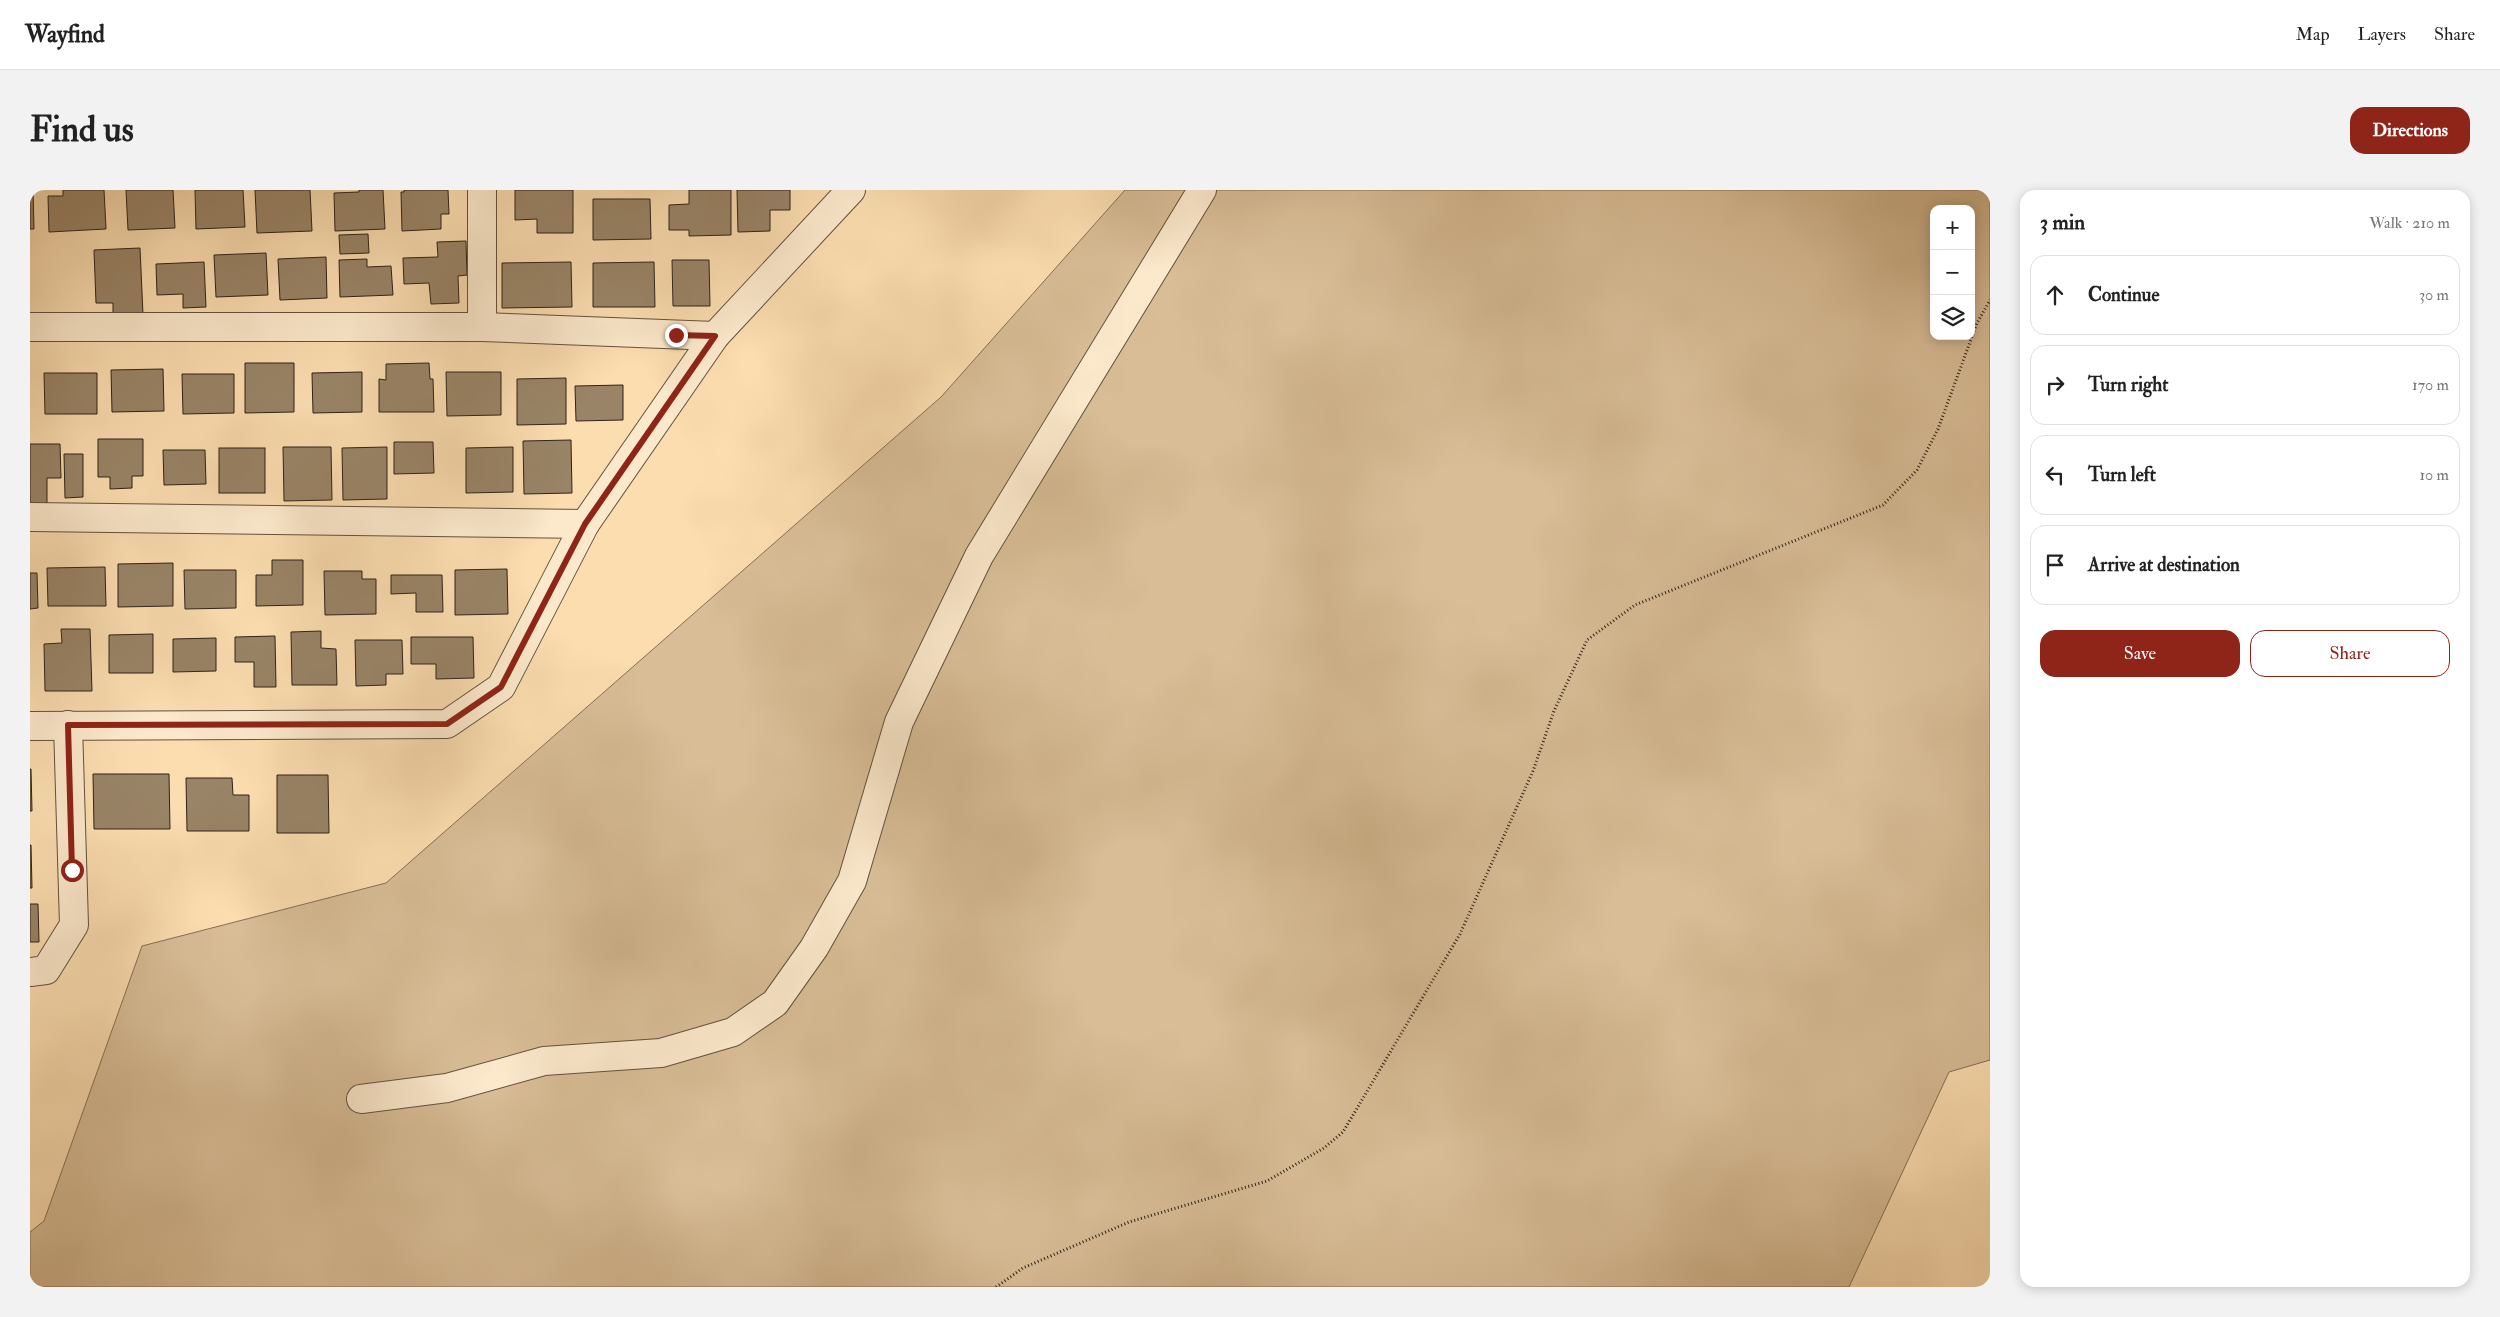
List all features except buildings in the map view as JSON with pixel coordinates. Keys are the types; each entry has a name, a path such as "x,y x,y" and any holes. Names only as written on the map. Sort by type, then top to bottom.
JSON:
{"street":[{"path":"482,190 482,327"},
{"path":"30,726 447,724 501,687 585,524 715,336 851,190"},
{"path":"361,1099 446,1088 544,1061 661,1053 734,1032 775,1003 814,948 852,881 899,722 979,556 1202,190"},
{"path":"30,327 482,327 715,336"},
{"path":"30,517 585,524"},
{"path":"30,972 46,970 74,925 68,725"}],"path":[{"path":"996,1287 1023,1268 1129,1222 1267,1181 1324,1148 1343,1132 1460,934 1533,771 1554,711 1588,640 1634,605 1883,505 1917,470 1938,429 1977,323 1990,300"}],"shaded area":[{"path":"1125,190 1990,190 1990,1060 1949,1072 1849,1287 30,1287 30,1232 44,1221 142,946 386,883 941,397"}],"route":[{"path":"72,870 68,725 447,724 501,687 585,524 715,336 676,335"}]}
